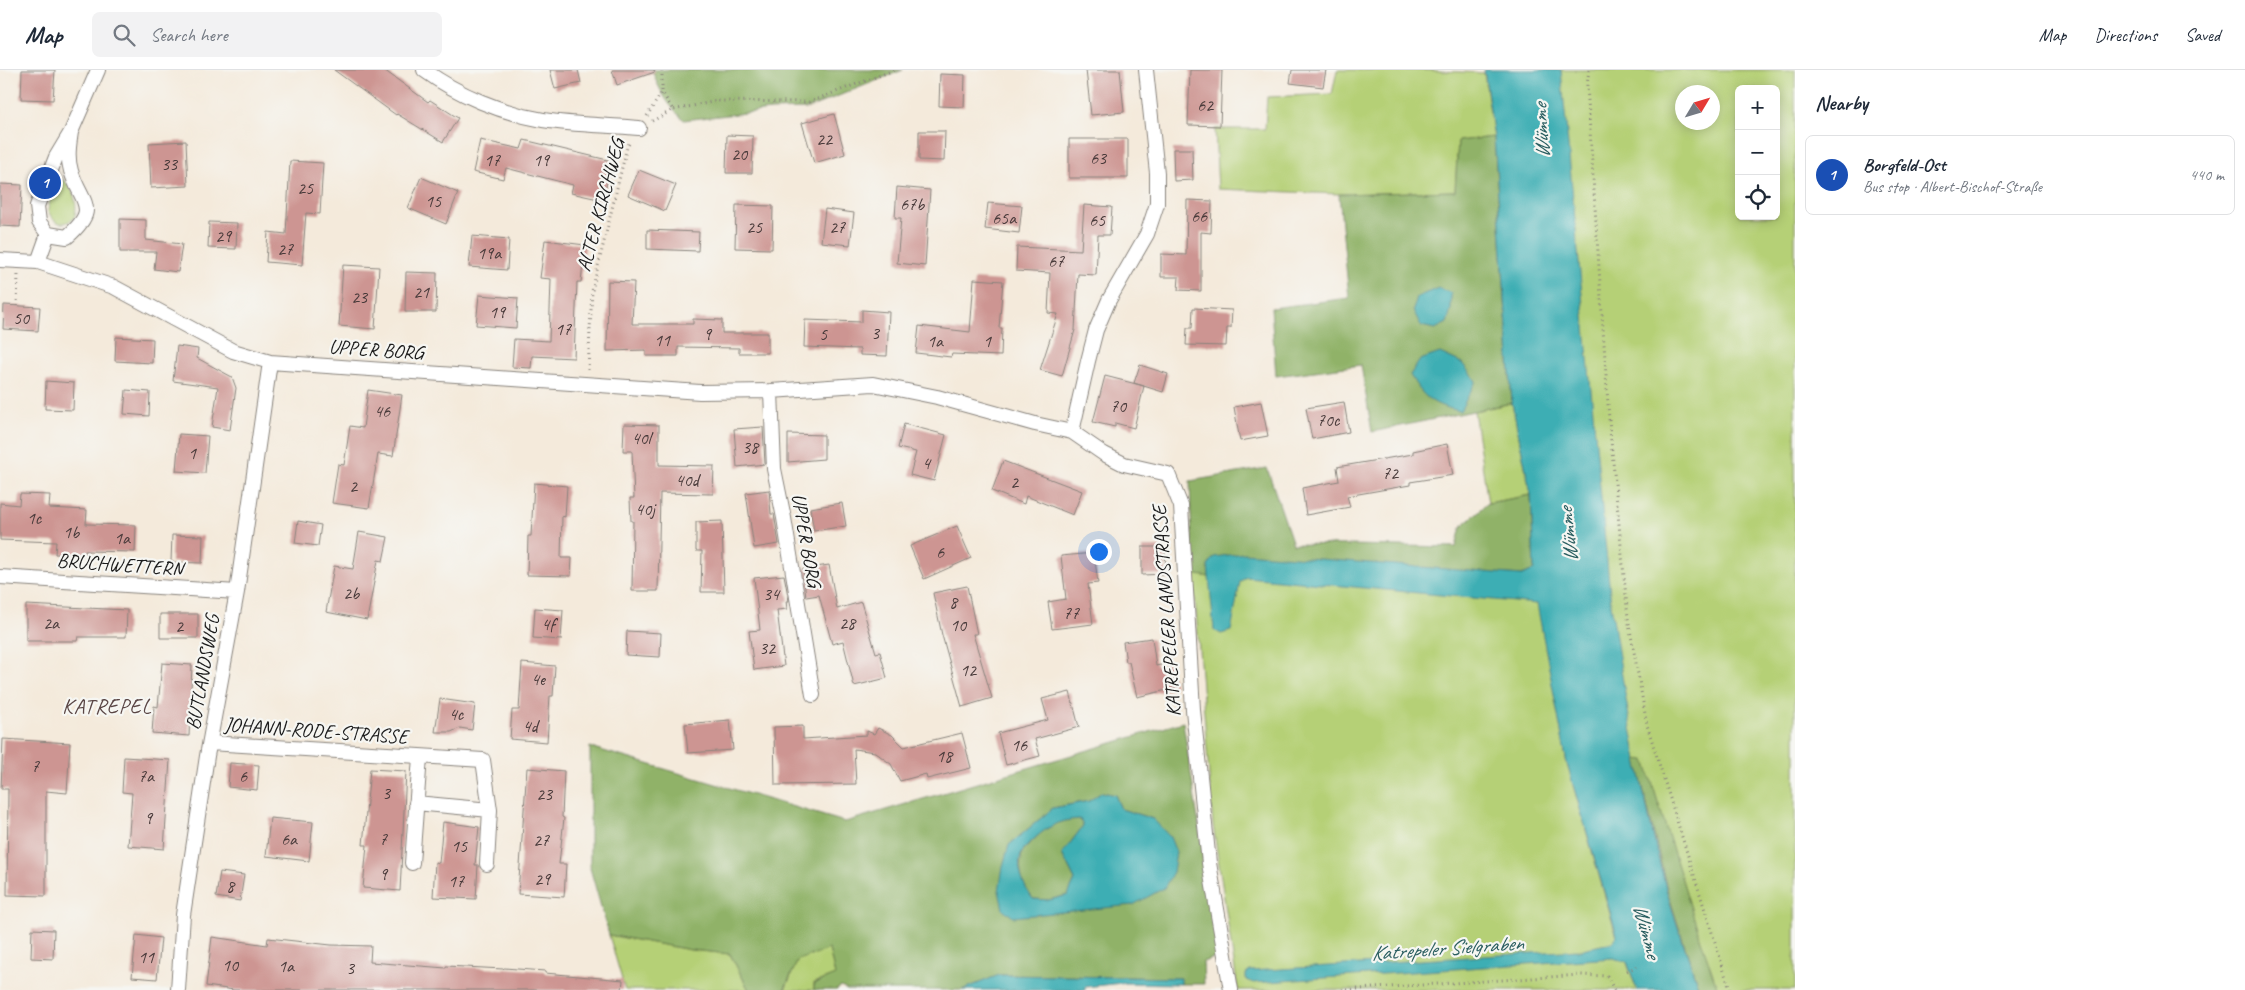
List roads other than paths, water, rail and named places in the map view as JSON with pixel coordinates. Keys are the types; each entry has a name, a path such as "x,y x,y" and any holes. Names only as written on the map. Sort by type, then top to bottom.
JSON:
{"street":[{"path":"71,132 68,150 71,171 86,204 86,214 82,224 67,237 48,234 39,222 37,206 56,157 71,132 98,70"},
{"path":"424,70 438,80 479,100 517,114 544,120 639,128"},
{"path":"1072,432 1096,330 1109,300 1147,234 1157,204 1158,173 1146,70"},
{"path":"38,262 48,234"},
{"name":"UPPER BORG","path":"0,260 38,262 114,287 233,351 270,362 700,392 771,391 872,384 937,397 1072,432"},
{"name":"BUTLANDSWEG","path":"178,990 183,915 210,743 237,592 270,362"},
{"name":"UPPER BORG","path":"771,391 774,469 784,518 813,695"},
{"name":"KATREPELER LANDSTRASSE","path":"1072,432 1104,454 1124,464 1168,474 1181,506 1193,710 1209,863 1231,990"},
{"name":"BRUCHWETTERN","path":"0,577 237,592"},
{"name":"JOHANN-RODE-STRASSE","path":"210,743 483,760 490,810 488,864"},
{"name":"JOHANN-RODE-STRASSE","path":"412,863 420,757"},
{"path":"416,803 490,810"}],"water":[{"name":"Wümme","path":"1484,70 1561,70 1611,604 1616,640 1635,749 1658,856 1671,904 1699,990 1637,990 1627,962 1613,958 1253,983 1246,980 1246,974 1250,971 1578,950 1611,943 1617,936 1567,764 1537,604 1246,577 1240,582 1231,631 1221,634 1214,630 1208,566 1214,557 1244,553 1522,575 1534,570 1531,495 1512,403 1494,137"},
{"path":"1438,288 1451,293 1451,309 1447,323 1435,329 1421,326 1413,310 1417,297"},
{"path":"1440,353 1462,363 1476,381 1460,411 1430,400 1420,390 1410,375 1420,360"},
{"path":"1102,792 1115,795 1121,809 1153,819 1170,837 1176,852 1173,872 1164,888 1133,905 1013,917 1003,909 999,891 1009,845 1053,808 1089,801","holes":["1080,819 1083,826 1062,854 1075,880 1068,895 1049,900 1033,899 1026,889 1020,870 1020,858 1023,851 1041,833 1058,823"]},
{"path":"999,975 1181,978 1181,984 1122,983 1085,987 1085,990 962,990"}],"place":[{"name":"Borgfeld-Ost","path":"45,183"}],"district":[{"name":"KATREPEL","path":"107,706"}],"water label":[{"name":"Katrepeler Sielgraben","path":"1447,948"}]}
